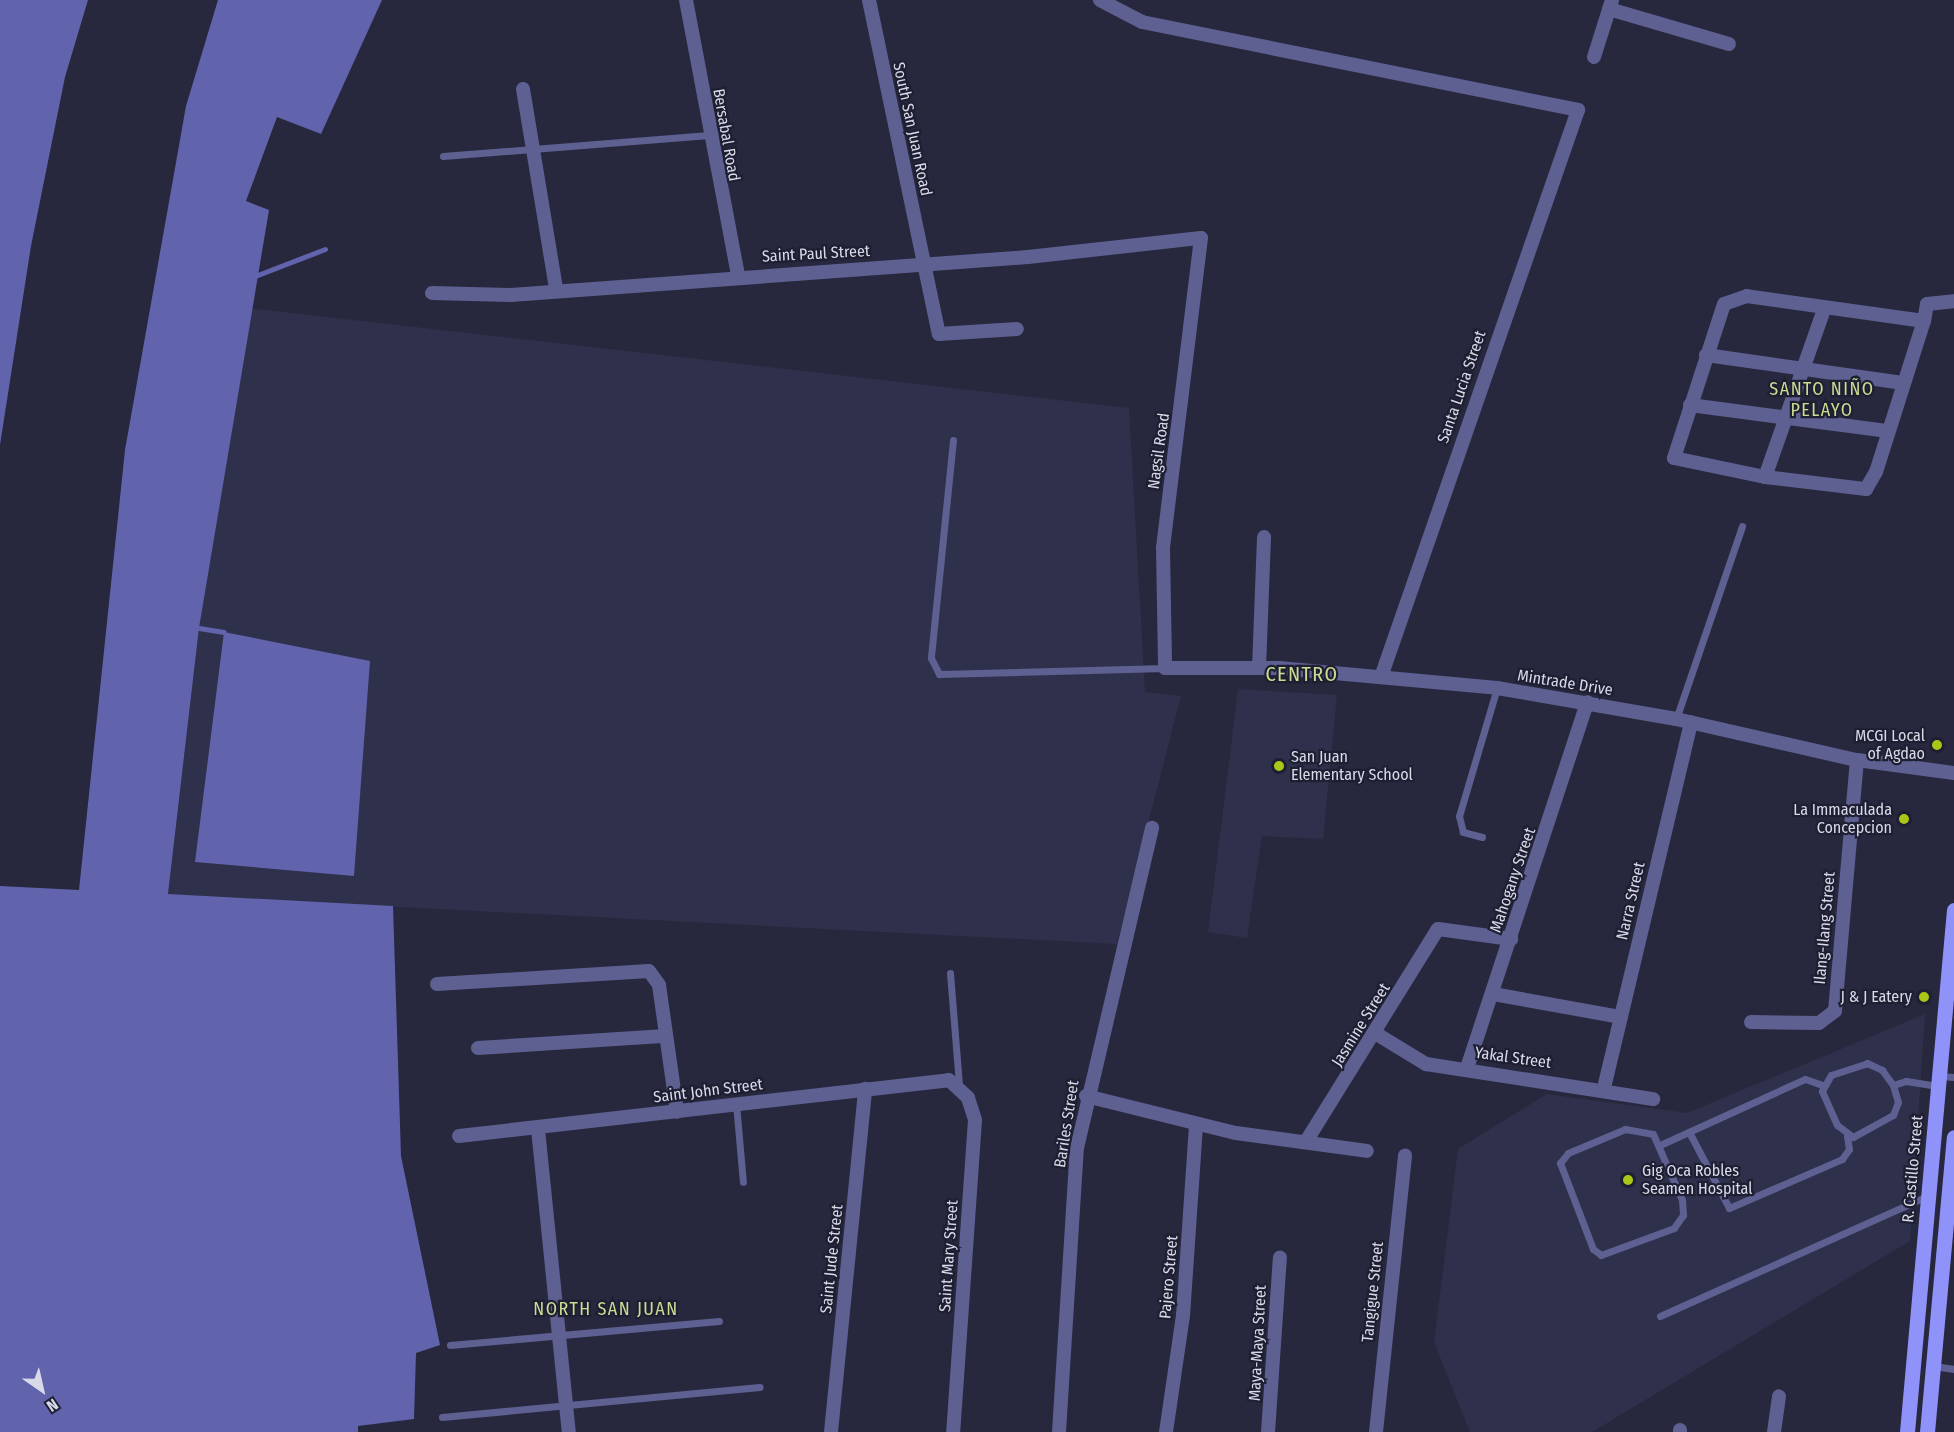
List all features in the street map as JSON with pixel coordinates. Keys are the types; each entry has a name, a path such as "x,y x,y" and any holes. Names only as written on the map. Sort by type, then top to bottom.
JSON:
{"main road":[{"name":"R. Castillo Street","path":"1906,1432 1929,1195 1943,1080 1954,910"},
{"path":"1927,1432 1954,1137"}],"street":[{"name":"Bersabal Road","path":"686,0 709,135 738,275"},
{"name":"South San Juan Road","path":"869,0 939,334 1017,329"},
{"name":"Santa Lucia Street","path":"1100,0 1142,22 1578,110 1381,677"},
{"path":"1594,57 1610,4 1729,44"},
{"path":"523,88 555,288"},
{"name":"Saint Paul Street","path":"432,293 511,295 555,288 924,264 1201,238"},
{"name":"Nagsil Road","path":"1165,668 1163,548 1201,238"},
{"path":"1924,321 1739,296 1719,311 1674,458 1765,477 1866,489 1888,431 1924,321 1927,304 1934,301 1954,301"},
{"path":"1765,477 1824,309"},
{"path":"1706,355 1903,383"},
{"path":"1690,405 1888,431"},
{"path":"1259,668 1264,537"},
{"name":"Mintrade Drive","path":"1165,668 1259,668 1497,688 1676,719 1857,760 1954,773"},
{"name":"Mahogany Street","path":"1467,1068 1494,994 1587,702"},
{"name":"Narra Street","path":"1604,1088 1691,722"},
{"name":"Ilang-Ilang Street","path":"1751,1022 1819,1023 1834,1011 1857,760"},
{"name":"Bariles Street","path":"1059,1432 1077,1148 1086,1096 1152,828"},
{"name":"Jasmine Street","path":"1307,1140 1442,927 1511,939"},
{"path":"437,984 638,969 649,971 659,985 677,1112"},
{"path":"1494,994 1621,1017"},
{"name":"Yakal Street","path":"1375,1034 1426,1064 1604,1088 1653,1099"},
{"path":"478,1048 666,1035"},
{"name":"Saint John Street","path":"459,1136 538,1129 937,1079 959,1086"},
{"name":"Saint Mary Street","path":"953,1432 975,1120 959,1086"},
{"name":"Saint Jude Street","path":"831,1432 865,1089"},
{"path":"1086,1096 1196,1125 1307,1140 1367,1151"},
{"name":"Pajero Street","path":"1166,1432 1183,1316 1196,1125"},
{"path":"538,1129 569,1432"},
{"name":"Tangigue Street","path":"1376,1432 1405,1156"},
{"name":"Maya-Maya Street","path":"1268,1432 1280,1257"},
{"path":"1774,1432 1779,1396"}],"lane":[{"path":"443,156 534,152 709,135"},
{"path":"953,440 931,658 939,674 1165,668"},
{"path":"1676,719 1742,525"},
{"path":"1482,837 1463,832 1459,816 1497,688"},
{"path":"950,973 959,1086"},
{"path":"1822,1085 1836,1072 1867,1063 1882,1070 1893,1085 1898,1102 1893,1114 1847,1136"},
{"path":"1660,1145 1805,1079 1822,1085"},
{"path":"1893,1085 1906,1081 1943,1080"},
{"path":"1689,1132 1721,1200 1735,1208 1842,1159 1849,1149 1847,1136 1824,1100 1822,1085"},
{"path":"736,1104 743,1182"},
{"path":"1625,1128 1649,1130 1660,1145 1682,1200 1680,1222 1607,1256 1597,1253 1561,1172 1563,1157 1625,1128"},
{"path":"1660,1316 1912,1197 1929,1195"},
{"path":"450,1345 719,1321"},
{"path":"1933,1366 1954,1369"},
{"path":"442,1417 760,1387"}],"shaded area":[{"path":"0,0 88,0 65,77 31,246 0,445"},
{"path":"218,0 382,0 321,134 277,117 246,201 269,210 199,628 168,894 393,906 401,1156 440,1345 416,1353 414,1419 358,1426 358,1432 0,1432 0,886 79,890 125,450 186,106"},
{"path":"248,308 1129,408 1145,692 1181,696 1117,944 168,895 199,628"},
{"path":"224,632 370,661 354,876 195,862"},
{"name":"San Juan Elementary School","path":"1238,689 1337,695 1323,839 1262,836 1247,938 1208,932"},
{"path":"1925,1014 1910,1241 1592,1432 1470,1432 1434,1342 1458,1149 1547,1094 1687,1113"}],"waterway":[{"path":"255,276 325,249"},
{"path":"199,628 224,632"}],"place":[{"name":"MCGI Local of Agdao","path":"1937,745"},
{"name":"San Juan Elementary School","path":"1279,766"},
{"name":"La Immaculada Concepcion","path":"1904,819"},
{"name":"J & J Eatery","path":"1924,997"},
{"name":"Gig Oca Robles Seamen Hospital","path":"1628,1180"}],"district":[{"name":"SANTO NIÑO PELAYO","path":"1822,400"},
{"name":"CENTRO","path":"1302,674"},
{"name":"NORTH SAN JUAN","path":"606,1309"}]}
